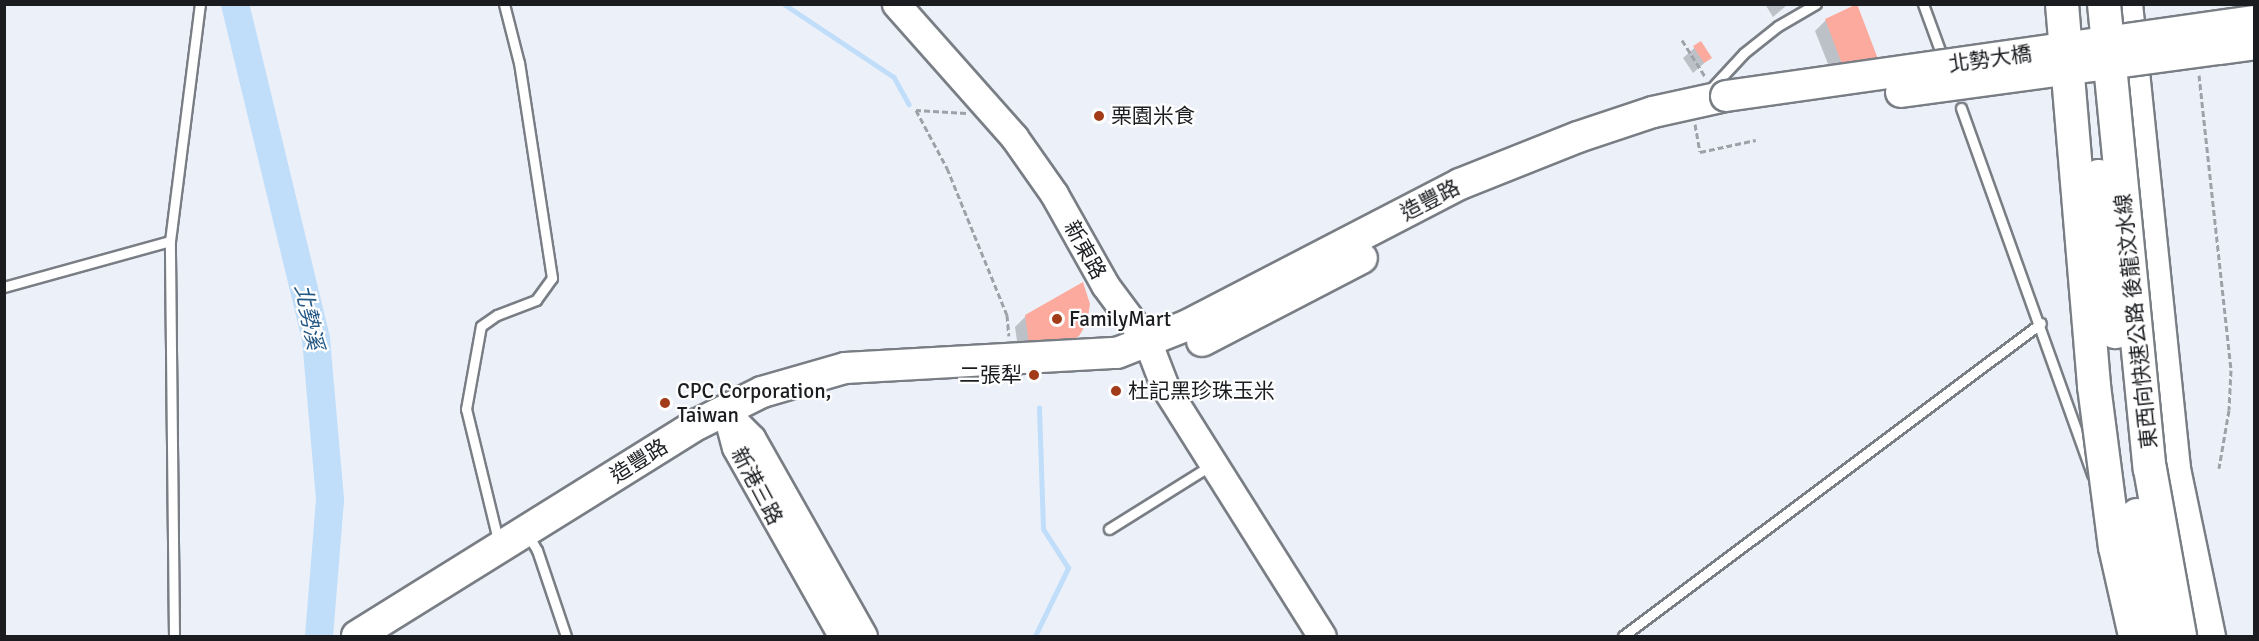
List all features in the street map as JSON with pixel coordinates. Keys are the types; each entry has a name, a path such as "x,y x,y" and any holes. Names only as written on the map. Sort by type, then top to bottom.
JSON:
{"highway":[{"path":"2062,4 2096,398 2115,547 2146,634"},
{"name":"東西向快速公路 後龍汶水線","path":"2081,4 2146,634"},
{"name":"東西向快速公路 後龍汶水線","path":"2104,4 2150,469 2180,636"},
{"path":"2126,4 2174,469 2209,636"}],"main road":[{"name":"新東路","path":"896,4 993,112 1054,194 1105,285 1148,343 1165,387 1215,463 1273,562 1322,636"},
{"name":"北勢大橋","path":"1709,105 2130,50 2254,21"},
{"name":"北勢大橋","path":"2130,50 2254,44"},
{"name":"造豐路","path":"364,633 724,409 762,392 845,368 1011,362 1117,353 1148,343 1197,344 1468,199 1709,105"}],"street":[{"name":"新港三路","path":"724,409 735,448 841,636"},
{"name":"新港三路","path":"724,409 753,438 865,636"}],"lane":[{"path":"174,636 170,241 200,4"},
{"path":"500,550 466,409 481,326 497,315 536,300 552,278 519,63 504,4"},
{"path":"1709,105 1744,53 1778,26 1816,4"},
{"path":"1923,4 1942,56"},
{"path":"1961,108 2041,323 2146,634"},
{"path":"4,287 170,241"},
{"path":"1623,636 2041,323"},
{"path":"1109,529 1215,463"},
{"path":"526,531 537,550 566,636"}],"path":[{"path":"1682,40 1709,105 1700,152 1756,140"},
{"path":"2198,63 2231,370 2229,410 2219,468"},
{"path":"993,112 949,114 916,110 947,168 1007,315 1011,362"}],"building":[{"path":"1857,4 1878,59 1842,64 1825,19"},
{"path":"1701,41 1712,58 1704,63 1693,46"},
{"name":"FamilyMart","path":"1083,282 1090,304 1087,323 1079,336 1063,346 1030,351 1025,315"}],"waterway":[{"name":"北勢溪","path":"235,4 316,339 330,500 319,636"},
{"path":"784,4 894,77 909,104"},
{"path":"1035,636 1068,568 1043,529 1039,408"}],"place":[{"name":"栗園米食","path":"1099,116"},
{"name":"FamilyMart","path":"1057,319"},
{"name":"二張犁","path":"1034,375"},
{"name":"杜記黑珍珠玉米","path":"1116,391"},
{"name":"CPC Corporation, Taiwan","path":"665,403"}]}
